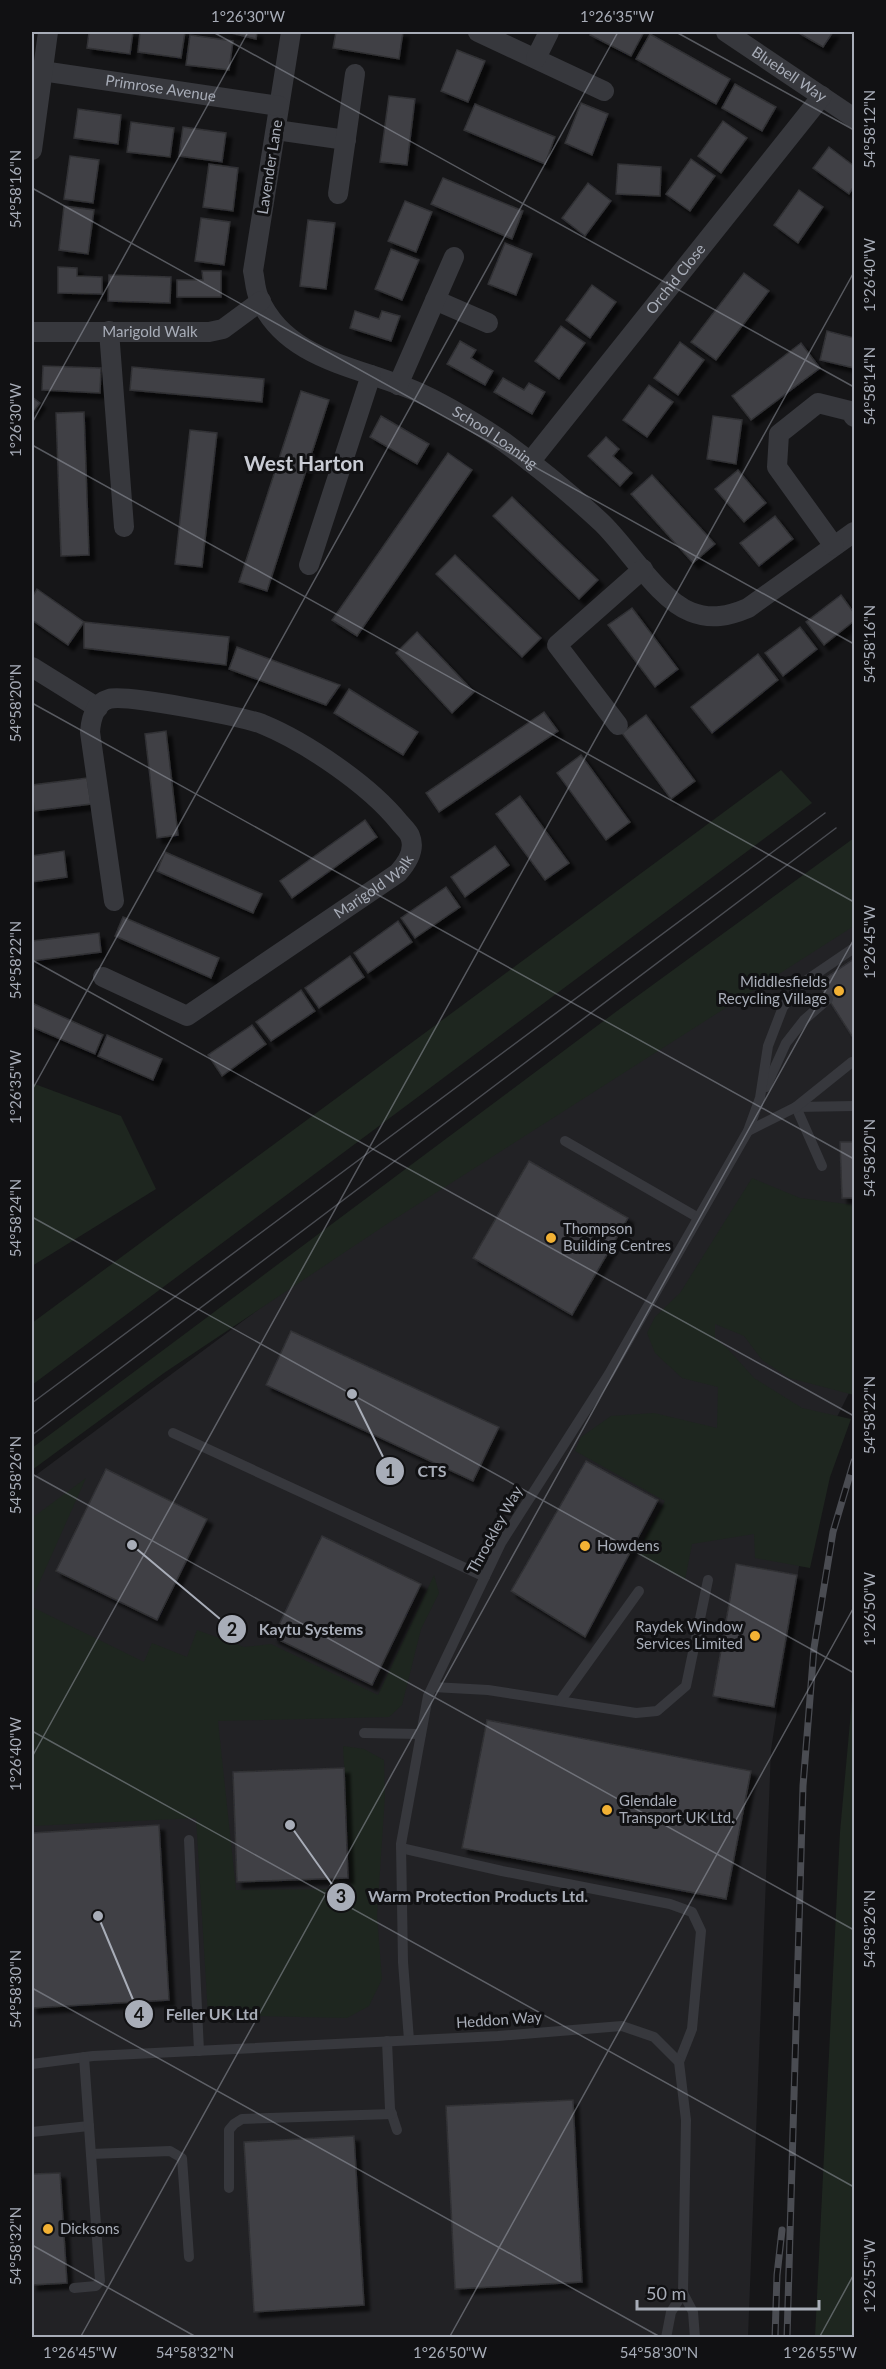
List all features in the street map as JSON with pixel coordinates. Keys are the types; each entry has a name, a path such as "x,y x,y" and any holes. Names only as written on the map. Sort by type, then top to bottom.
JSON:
{"street":[{"path":"32,150 48,32"},
{"name":"Lavender Lane","path":"261,302 254,271 291,32"},
{"path":"478,32 604,91"},
{"path":"536,58 549,32"},
{"name":"Bluebell Way","path":"726,32 855,118"},
{"name":"Primrose Avenue","path":"42,71 279,106"},
{"path":"338,194 355,74"},
{"name":"Orchid Close","path":"530,462 822,96"},
{"path":"276,130 346,140"},
{"path":"398,385 454,257"},
{"path":"435,300 488,323"},
{"name":"School Loaning","path":"261,302 286,335 307,351 421,394 502,440 603,524 673,602 691,612 705,615 731,615 748,608 834,546"},
{"name":"Marigold Walk","path":"32,332 209,332 224,329 261,302"},
{"path":"109,331 124,527"},
{"path":"309,565 371,375"},
{"path":"855,417 850,411 818,403 779,434 777,467 834,546 855,532"},
{"path":"618,725 557,645 643,570"},
{"path":"32,667 98,708 91,719 90,732 114,901"},
{"name":"Marigold Walk","path":"98,708 109,699 124,699 200,710 261,724 342,770 388,809 410,836 412,851 407,863 398,873 187,1016 103,978"}],"lane":[{"path":"760,1098 768,1046 783,1007 804,982 855,948"},
{"path":"760,1098 786,1043 804,1020 828,999"},
{"path":"748,1131 796,1107 852,1062"},
{"name":"Throckley Way","path":"409,2040 401,1848 428,1696 501,1543 609,1374 748,1131 760,1098"},
{"path":"796,1107 855,1106"},
{"path":"796,1107 822,1166"},
{"path":"565,1141 698,1217"},
{"path":"173,1433 485,1577"},
{"path":"433,1687 488,1690 636,1713 657,1711 686,1686 708,1580"},
{"path":"560,1701 639,1591"},
{"path":"364,1733 421,1734"},
{"path":"189,1840 199,2051"},
{"path":"401,1848 670,1904 692,1912 701,1931 692,2028 679,2062 686,2120 683,2293 693,2312 695,2337"},
{"name":"Heddon Way","path":"32,2064 84,2057 387,2042 622,2026 654,2037 679,2062"},
{"path":"387,2042 392,2114 397,2130"},
{"path":"74,2288 96,2286 100,2281 84,2057"},
{"path":"229,2188 230,2130 234,2124 242,2120 392,2114"},
{"path":"32,2132 89,2126"},
{"path":"91,2154 170,2151 182,2158 189,2257"},
{"path":"666,2337 671,2312 683,2293"}],"shaded area":[{"path":"781,770 812,803 32,1385 32,1323"},
{"path":"854,838 854,926 387,1224 164,1373 32,1470 32,1448 621,1008"},
{"path":"854,904 854,1383 815,1461 771,1750 748,2337 32,2338 32,1478 466,1155"},
{"path":"32,1083 121,1116 156,1189 32,1266"},
{"path":"752,1178 800,1198 854,1205 854,1395 789,1378 762,1360 744,1336 715,1324 715,1338 754,1378 802,1408 851,1419 830,1477 810,1568 755,1558 754,1534 692,1544 685,1580 636,1553 665,1501 575,1451 581,1437 611,1416 654,1413 717,1428 718,1387 682,1378 655,1353 647,1333 655,1317 680,1293"},
{"path":"86,1478 32,1599 32,1518"},
{"path":"434,1575 439,1593 421,1629 402,1705 389,1717 218,1721 236,1890 351,1889 343,1746 364,1749 384,1760 385,1796 377,1916 382,1979 369,2006 347,2018 208,2015 196,1818 32,1826 32,1607 144,1662 152,1643 187,1657 197,1630 244,1647 271,1644 378,1695"},
{"path":"854,1678 854,2337 815,2337 840,1832"}],"building":[{"path":"89,32 133,32 130,54 87,48"},
{"path":"140,32 185,32 181,58 138,52"},
{"path":"227,32 257,32 256,39"},
{"path":"336,32 403,32 399,59 333,48"},
{"path":"592,32 644,32 631,56 590,35"},
{"path":"797,32 833,32 823,47"},
{"path":"650,34 730,79 716,104 636,59"},
{"path":"190,35 233,41 229,70 186,65"},
{"path":"457,50 485,61 468,102 441,91"},
{"path":"735,84 776,107 762,131 722,108"},
{"path":"389,96 415,99 407,165 380,162"},
{"path":"581,103 608,114 592,155 565,143"},
{"path":"475,104 555,137 545,164 464,130"},
{"path":"78,109 121,115 118,144 74,138"},
{"path":"723,121 747,138 721,173 698,156"},
{"path":"131,122 174,128 170,157 127,152"},
{"path":"183,127 226,133 222,162 179,156"},
{"path":"829,147 854,166 854,186 849,194 813,168"},
{"path":"70,156 99,160 93,203 64,199"},
{"path":"691,159 715,176 690,211 666,194"},
{"path":"209,164 238,168 233,211 203,207"},
{"path":"618,164 661,167 660,196 616,194"},
{"path":"443,178 523,211 512,239 431,204"},
{"path":"588,183 611,201 585,236 562,218"},
{"path":"799,190 823,207 798,243 774,225"},
{"path":"405,201 432,212 416,252 388,241"},
{"path":"64,206 94,210 88,254 59,250"},
{"path":"201,218 230,222 224,265 195,261"},
{"path":"308,220 335,223 326,289 300,286"},
{"path":"505,243 532,254 516,295 488,284"},
{"path":"391,249 419,260 402,300 375,289"},
{"path":"58,267 77,268 77,276 102,277 102,294 58,293"},
{"path":"202,271 221,271 221,297 177,297 177,280 203,280"},
{"path":"744,273 769,291 716,360 691,342"},
{"path":"109,275 171,277 170,303 108,301"},
{"path":"592,285 616,302 590,338 566,320"},
{"path":"355,311 379,319 382,311 400,316 391,341 350,328"},
{"path":"561,326 585,343 559,379 535,361"},
{"path":"827,331 854,338 854,368 820,360"},
{"path":"460,341 476,350 471,358 493,371 485,385 447,364"},
{"path":"680,342 704,360 678,395 654,378"},
{"path":"801,343 820,368 751,420 732,396"},
{"path":"43,366 101,368 100,393 42,390"},
{"path":"132,367 264,379 262,402 130,390"},
{"path":"503,378 524,390 529,383 545,392 532,414 494,392"},
{"path":"649,385 673,402 647,437 623,420"},
{"path":"301,391 329,400 267,591 239,582"},
{"path":"32,397 40,403 32,414"},
{"path":"84,412 89,555 61,556 56,413"},
{"path":"381,416 429,444 417,464 370,437"},
{"path":"713,416 742,420 736,464 707,459"},
{"path":"190,430 217,433 202,567 175,564"},
{"path":"606,437 619,449 613,456 632,473 620,486 588,456"},
{"path":"448,453 472,470 357,636 332,620"},
{"path":"738,470 766,503 744,522 715,489"},
{"path":"652,475 715,544 693,563 631,494"},
{"path":"512,497 598,580 579,599 493,516"},
{"path":"775,516 793,539 759,566 740,543"},
{"path":"455,555 541,638 522,657 436,574"},
{"path":"37,589 84,622 68,645 32,620 32,597"},
{"path":"841,595 854,613 854,621 824,645 806,622"},
{"path":"632,608 678,669 655,687 608,625"},
{"path":"84,622 229,637 226,665 84,648"},
{"path":"800,627 817,649 783,676 765,653"},
{"path":"417,632 474,692 452,713 396,653"},
{"path":"237,647 340,685 326,705 229,669"},
{"path":"758,654 778,680 712,733 691,707"},
{"path":"349,689 418,732 403,755 334,713"},
{"path":"544,712 558,731 439,812 426,793"},
{"path":"646,715 695,781 671,799 622,733"},
{"path":"166,731 178,835 157,838 145,734"},
{"path":"581,755 630,822 606,840 557,773"},
{"path":"87,778 91,804 34,811 32,785"},
{"path":"520,796 569,863 545,880 496,814"},
{"path":"365,820 377,837 292,898 280,881"},
{"path":"495,846 509,865 465,897 451,877"},
{"path":"64,851 67,877 32,882 32,856"},
{"path":"165,852 262,894 253,913 157,871"},
{"path":"446,887 460,907 415,938 401,918"},
{"path":"123,917 219,958 211,978 115,936"},
{"path":"398,921 412,942 368,973 354,953"},
{"path":"99,933 101,952 32,961 32,941"},
{"path":"350,956 364,977 319,1008 305,988"},
{"name":"Middlesfields Recycling Village","path":"854,959 854,1035 852,1036 818,983"},
{"path":"301,990 315,1011 271,1041 256,1022"},
{"path":"32,1003 103,1035 95,1054 32,1027"},
{"path":"252,1025 266,1044 222,1076 208,1055"},
{"path":"107,1035 162,1059 153,1080 98,1056"},
{"path":"840,1142 854,1142 854,1198 842,1198"},
{"name":"Thompson Building Centres","path":"529,1161 628,1218 572,1315 473,1258"},
{"path":"291,1331 499,1427 473,1481 266,1385"},
{"name":"Howdens","path":"586,1461 658,1500 585,1637 511,1591"},
{"path":"106,1469 207,1519 157,1620 56,1571"},
{"path":"322,1536 421,1584 372,1685 273,1637"},
{"name":"Raydek Window Services Limited","path":"736,1564 797,1575 774,1707 713,1696"},
{"name":"Glendale Transport UK Ltd.","path":"487,1720 751,1771 726,1899 462,1848"},
{"path":"344,1768 348,1878 237,1882 233,1772"},
{"path":"159,1825 169,2000 32,2008 32,1833"},
{"path":"573,2100 582,2282 455,2289 446,2106"},
{"path":"354,2136 364,2305 254,2312 244,2142"},
{"name":"Dicksons","path":"60,2173 67,2283 32,2285 32,2174"}],"tram line":[{"path":"32,1403 825,813"},
{"path":"32,1435 836,828"}],"railway":[{"path":"787,2338 803,1786 814,1648 833,1532 854,1461"},
{"path":"775,2338 777,2275 782,2230"}],"place":[{"name":"Middlesfields Recycling Village","path":"839,991"},
{"name":"Thompson Building Centres","path":"551,1238"},
{"name":"CTS","path":"352,1394"},
{"name":"Kaytu Systems","path":"132,1545"},
{"name":"Howdens","path":"585,1546"},
{"name":"Raydek Window Services Limited","path":"755,1636"},
{"name":"Glendale Transport UK Ltd.","path":"607,1810"},
{"name":"Warm Protection Products Ltd.","path":"290,1825"},
{"name":"Feller UK Ltd","path":"98,1916"},
{"name":"Dicksons","path":"48,2229"}],"district":[{"name":"West Harton","path":"304,464"}]}
